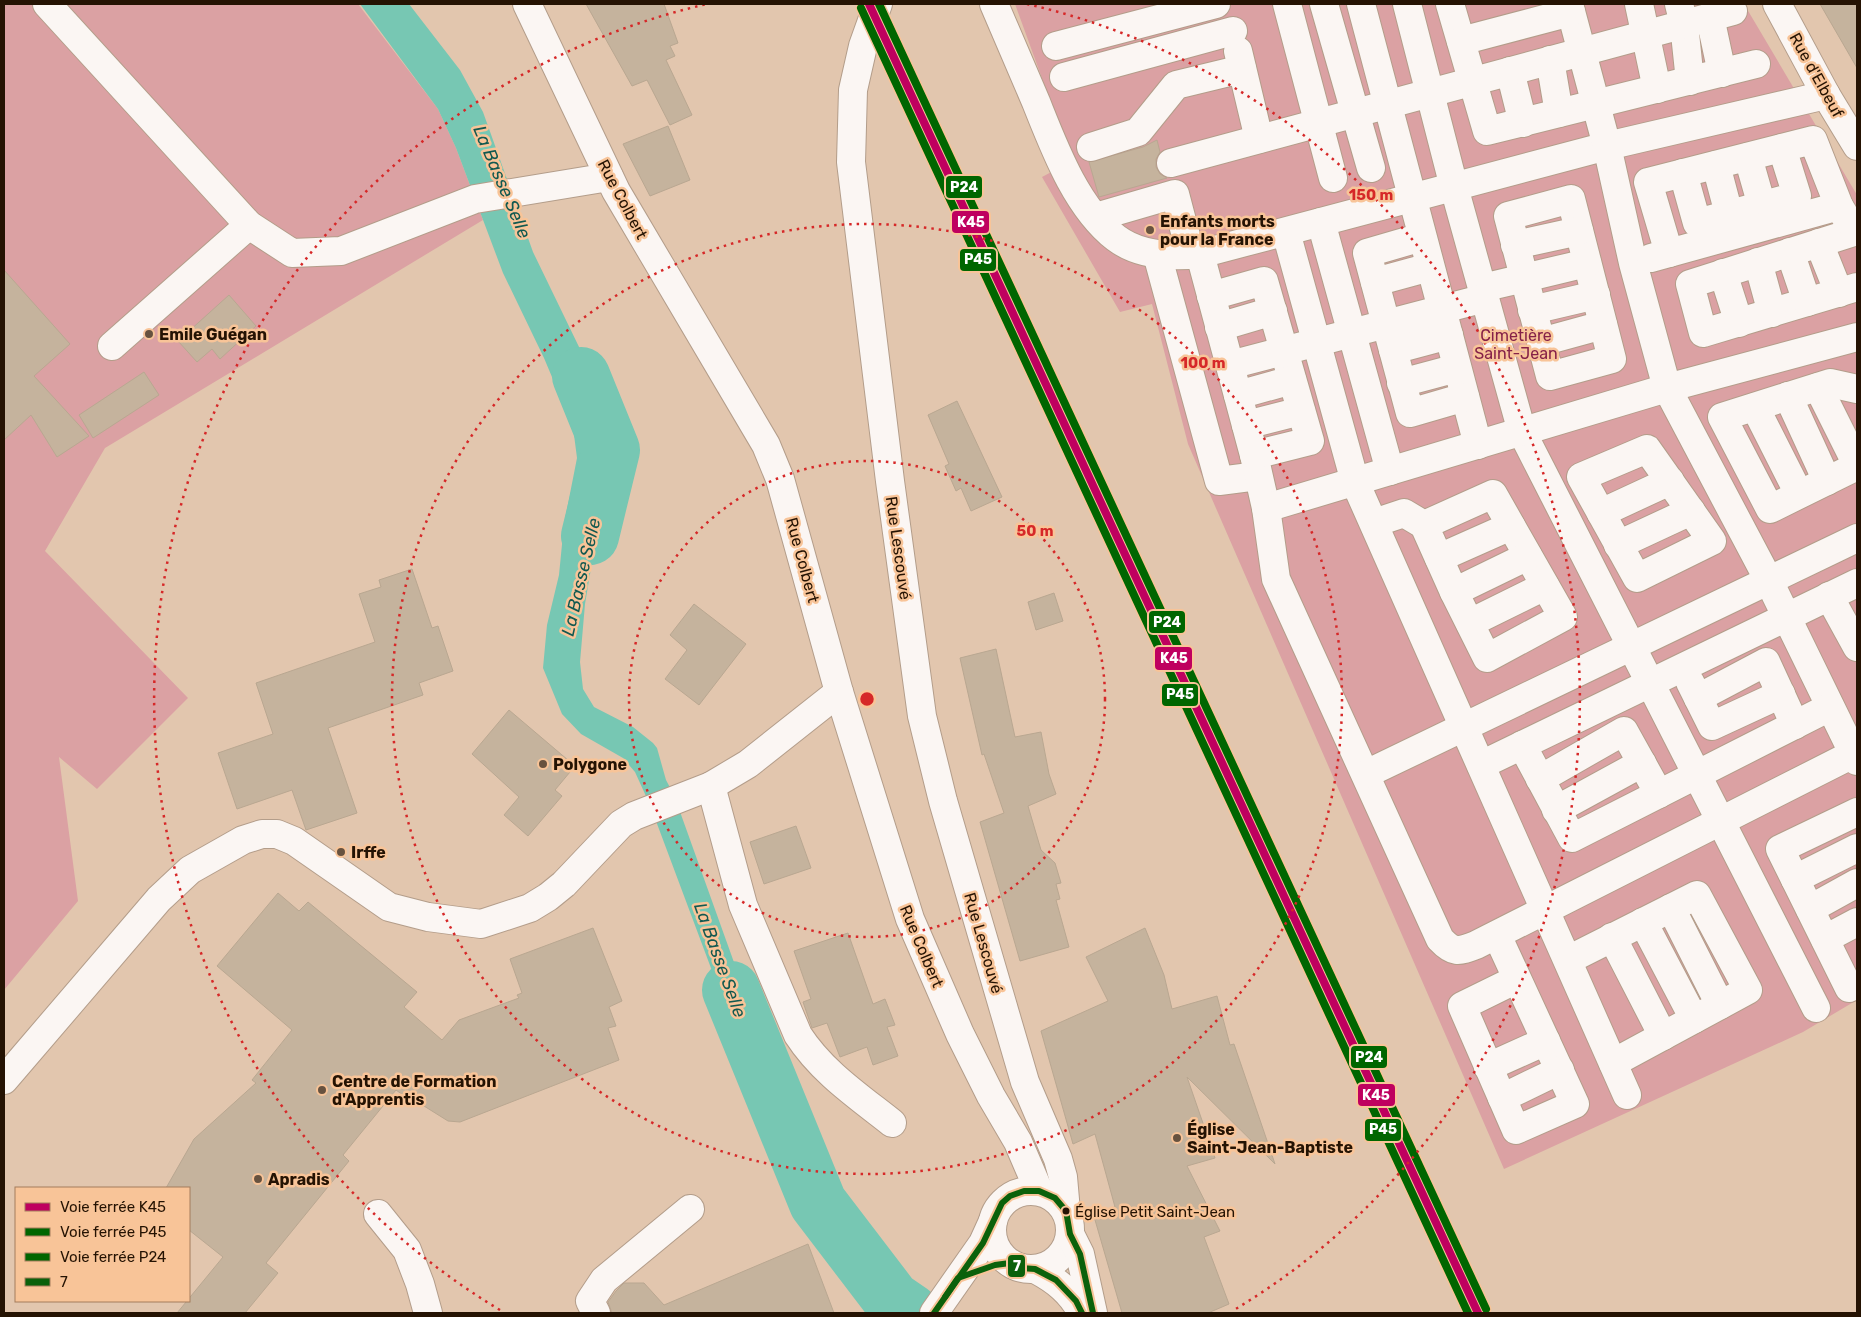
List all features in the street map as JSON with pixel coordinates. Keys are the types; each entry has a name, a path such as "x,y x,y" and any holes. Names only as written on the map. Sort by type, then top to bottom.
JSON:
{"street":[{"path":"47,4 248,225 292,254 341,251 475,199 609,177"},
{"name":"Rue Colbert","path":"527,4 609,177 766,445 780,479 839,692 910,919 960,1034 991,1096 1018,1142 1039,1191"},
{"name":"Rue Lescouvé","path":"878,4 855,76 851,105 851,162 890,481 922,716 946,811 1025,1082 1058,1159 1063,1177 1068,1223"},
{"path":"994,4 1063,167 1096,217 1117,238 1140,250 1178,257 1196,255 1286,232 1607,146 1826,95"},
{"path":"1056,46 1216,4"},
{"path":"1227,4 1259,139"},
{"path":"1287,4 1333,178"},
{"path":"1324,4 1370,168"},
{"path":"1362,4 1478,445"},
{"path":"1407,4 1454,187 1522,432 1816,1008"},
{"path":"1639,4 1647,34 1657,89"},
{"name":"Rue d'Elbeuf","path":"1777,4 1826,95 1857,146"},
{"path":"1454,5 1461,40 1487,132 1756,64"},
{"path":"1096,217 1175,194 1211,296 1246,425 1266,508 1276,579 1440,939 1450,949 1462,951 1497,935 1721,821 1856,756 1768,579 1667,388 1633,263 1607,146 1570,8 1461,40"},
{"path":"1681,14 1690,81"},
{"path":"1171,163 1647,34 1681,14 1722,14 1722,73"},
{"path":"1064,77 1233,31"},
{"path":"1550,60 1559,113"},
{"path":"1091,147 1138,132 1176,85 1242,69"},
{"path":"1510,71 1522,122"},
{"path":"1669,253 1648,182 1813,140 1838,206 1856,235 1819,243 1690,284 1715,376"},
{"path":"1683,173 1697,223 1797,196 1782,148"},
{"path":"1748,157 1762,206"},
{"path":"1716,165 1729,214"},
{"path":"1633,263 1838,206"},
{"path":"1321,222 1390,471"},
{"path":"112,346 248,225"},
{"path":"1579,231 1603,326 1541,342 1524,278 1516,245 1579,231"},
{"path":"1286,232 1355,482 1627,1095"},
{"path":"1422,237 1367,253 1386,324 1410,413 1465,397"},
{"path":"1703,333 1848,290 1819,243"},
{"path":"1790,252 1807,302"},
{"path":"1157,254 1219,481 1310,441 1264,281 1211,296"},
{"path":"1758,262 1772,313"},
{"path":"1393,350 1445,322 1484,293 1524,278 1587,263"},
{"path":"1375,282 1430,267"},
{"path":"1722,273 1739,323"},
{"path":"1532,310 1596,295"},
{"path":"1219,327 1273,311"},
{"path":"1230,365 1386,324 1445,322"},
{"path":"1266,508 1667,388 1857,337"},
{"path":"1402,382 1457,368"},
{"path":"1238,395 1292,380"},
{"path":"1818,387 1857,465 1799,494 1755,407 1830,383 1857,390"},
{"path":"1788,396 1827,481"},
{"path":"1246,425 1301,411"},
{"path":"1648,449 1691,511 1712,541 1636,578 1581,477 1648,449"},
{"path":"1601,513 1670,481"},
{"path":"1374,523 1404,513 1424,525 1454,592 1487,658 1563,617 1493,494 1424,525"},
{"path":"1618,545 1691,511"},
{"path":"1439,558 1511,526"},
{"path":"1366,774 1768,579 1857,538"},
{"path":"1454,592 1528,556"},
{"path":"1470,623 1545,586"},
{"path":"1481,765 1786,617 1849,590 1857,647"},
{"path":"1753,633 1795,725"},
{"path":"1698,698 1766,662"},
{"path":"1683,667 1712,726 1781,694"},
{"path":"4,1080 159,899 190,870 243,840 262,834 277,834 294,841 389,907 428,917 481,924 530,908 548,897 564,884 621,824 648,810 711,786 748,764 839,692"},
{"path":"1522,745 1572,838 1830,707"},
{"path":"1540,779 1624,731 1659,794"},
{"path":"1556,810 1642,763"},
{"path":"711,786 743,905 798,1035 809,1052 835,1078 892,1123"},
{"path":"1849,972 1825,939 1780,849 1857,812"},
{"path":"1795,879 1857,848"},
{"path":"1810,909 1857,883"},
{"path":"1568,960 1671,908 1720,1005 1613,1063"},
{"path":"1642,922 1694,1019"},
{"path":"1825,939 1857,922"},
{"path":"1497,935 1576,1104 1516,1130 1462,1006 1517,979"},
{"path":"1612,937 1663,1036"},
{"path":"1488,1067 1546,1041"},
{"path":"1502,1098 1560,1070"},
{"name":"Rue Lescouvé","path":"1018,1142 1023,1123 1025,1082"},
{"path":"1010,1196 1018,1142"},
{"path":"945,1296 983,1243 1002,1203 1010,1196 1024,1191 1039,1191 1055,1198 1068,1223 1080,1254 1093,1313"},
{"path":"596,1313 590,1301 604,1280 690,1209"},
{"path":"378,1214 407,1250 420,1284 428,1313"},
{"path":"993,1221 992,1231 997,1249 1022,1266 1056,1280 1076,1301 1082,1313"},
{"path":"945,1296 1022,1266 1048,1266 1059,1258 1066,1247 1068,1223"}],"green space":[{"name":"Emile Guégan","path":"4,4 358,4 438,109 456,148 483,220 105,448 45,551 188,698 97,789 59,757 78,901 4,990"},
{"name":"Cimetière Saint-Jean","path":"1015,4 1744,4 1857,195 1857,1000 1803,1032 1504,1169 1188,444 1152,304 1120,312 1042,177 1072,161"}],"water":[{"path":"360,4 409,4 460,70 483,112 533,252 611,413 614,431 585,604 580,662 583,689 594,707 633,727 657,748 666,780 674,795 769,1060 748,1067 650,805 635,772 623,758 581,734 562,714 543,668 547,625 559,575 564,524 577,458 573,427 544,358 503,273 456,148 438,109"}],"building":[{"path":"586,4 664,4 678,43 670,46 675,56 666,60 692,115 670,125 647,80 632,86"},
{"path":"1820,4 1857,4 1857,68"},
{"path":"668,126 690,180 650,196 623,144"},
{"path":"1157,140 1160,152 1156,159 1156,167 1160,174 1167,178 1099,197 1089,162 1143,147"},
{"path":"4,270 70,344 34,376 89,436 57,457 31,415 4,440"},
{"path":"229,295 256,326 220,359 212,349 197,362 178,341"},
{"path":"144,372 159,395 93,438 79,415"},
{"path":"957,401 1002,497 971,511 961,488 956,491 945,466 949,464 928,415"},
{"path":"412,569 432,628 438,626 453,671 419,683 423,695 328,728 357,813 306,830 292,790 237,809 218,753 273,734 256,683 375,642 359,594 381,587 379,580"},
{"path":"1054,593 1063,621 1036,630 1028,602"},
{"path":"694,604 746,644 699,705 665,679 687,650 670,635"},
{"path":"996,649 1015,737 1041,732 1049,774 1056,794 1028,806 1041,850 1055,863 1061,883 1056,884 1060,899 1056,900 1069,947 1020,961 980,822 1004,813 984,754 982,755 960,658"},
{"path":"509,710 575,766 555,790 562,796 528,836 504,815 519,797 472,754"},
{"path":"796,826 811,868 764,884 750,842"},
{"path":"278,893 299,911 308,902 417,992 404,1007 442,1040 459,1020 519,998 517,995 522,993 510,959 593,928 622,1001 609,1007 616,1026 608,1028 619,1060 460,1122 448,1121 416,1101 414,1103 396,1090 343,1155 349,1161 266,1263 278,1273 245,1313 177,1313 186,1302 190,1302 190,1297 223,1257 190,1231 190,1187 167,1187 194,1139 256,1083 252,1080 292,1030 217,966"},
{"path":"1145,928 1164,975 1172,1009 1217,996 1230,1045 1234,1044 1275,1164 1187,1077 1215,1158 1187,1166 1220,1231 1204,1237 1229,1304 1208,1313 1122,1313 1093,1213 1115,1207 1095,1134 1073,1144 1041,1031 1108,1001 1086,957"},
{"path":"848,933 873,1004 885,999 895,1025 887,1027 898,1056 873,1065 867,1047 840,1057 827,1023 812,1028 803,1002 811,999 794,951"},
{"path":"808,1244 834,1313 612,1313 608,1302 624,1283 644,1283 664,1305"}],"waterway":[{"name":"La Basse Selle","path":"581,376 611,450 590,536"},
{"name":"La Basse Selle","path":"731,990 818,1203 892,1300 911,1313"}],"rail line":[{"name":"K45","path":"869,4 1478,1313"},
{"name":"P24","path":"879,4 1486,1309"},
{"name":"P45","path":"861,8 1468,1313"}],"transit line":[{"name":"7","path":"934,1313 983,1243 1002,1203 1010,1196 1024,1191 1039,1191 1055,1198 1066,1211 1070,1234 1080,1254 1093,1313"},
{"name":"7","path":"945,1297 958,1278 995,1265 1010,1263 1021,1268 1035,1269 1056,1280 1076,1301 1082,1313"}],"place":[{"name":"Enfants morts pour la France","path":"1150,230"},
{"name":"Emile Guégan","path":"149,334"},
{"name":"Polygone","path":"543,764"},
{"name":"Irffe","path":"341,852"},
{"name":"Centre de Formation d'Apprentis","path":"322,1090"},
{"name":"Église Saint-Jean-Baptiste","path":"1177,1138"},
{"name":"Apradis","path":"258,1179"},
{"name":"Église Petit Saint-Jean","path":"1066,1211"}]}
